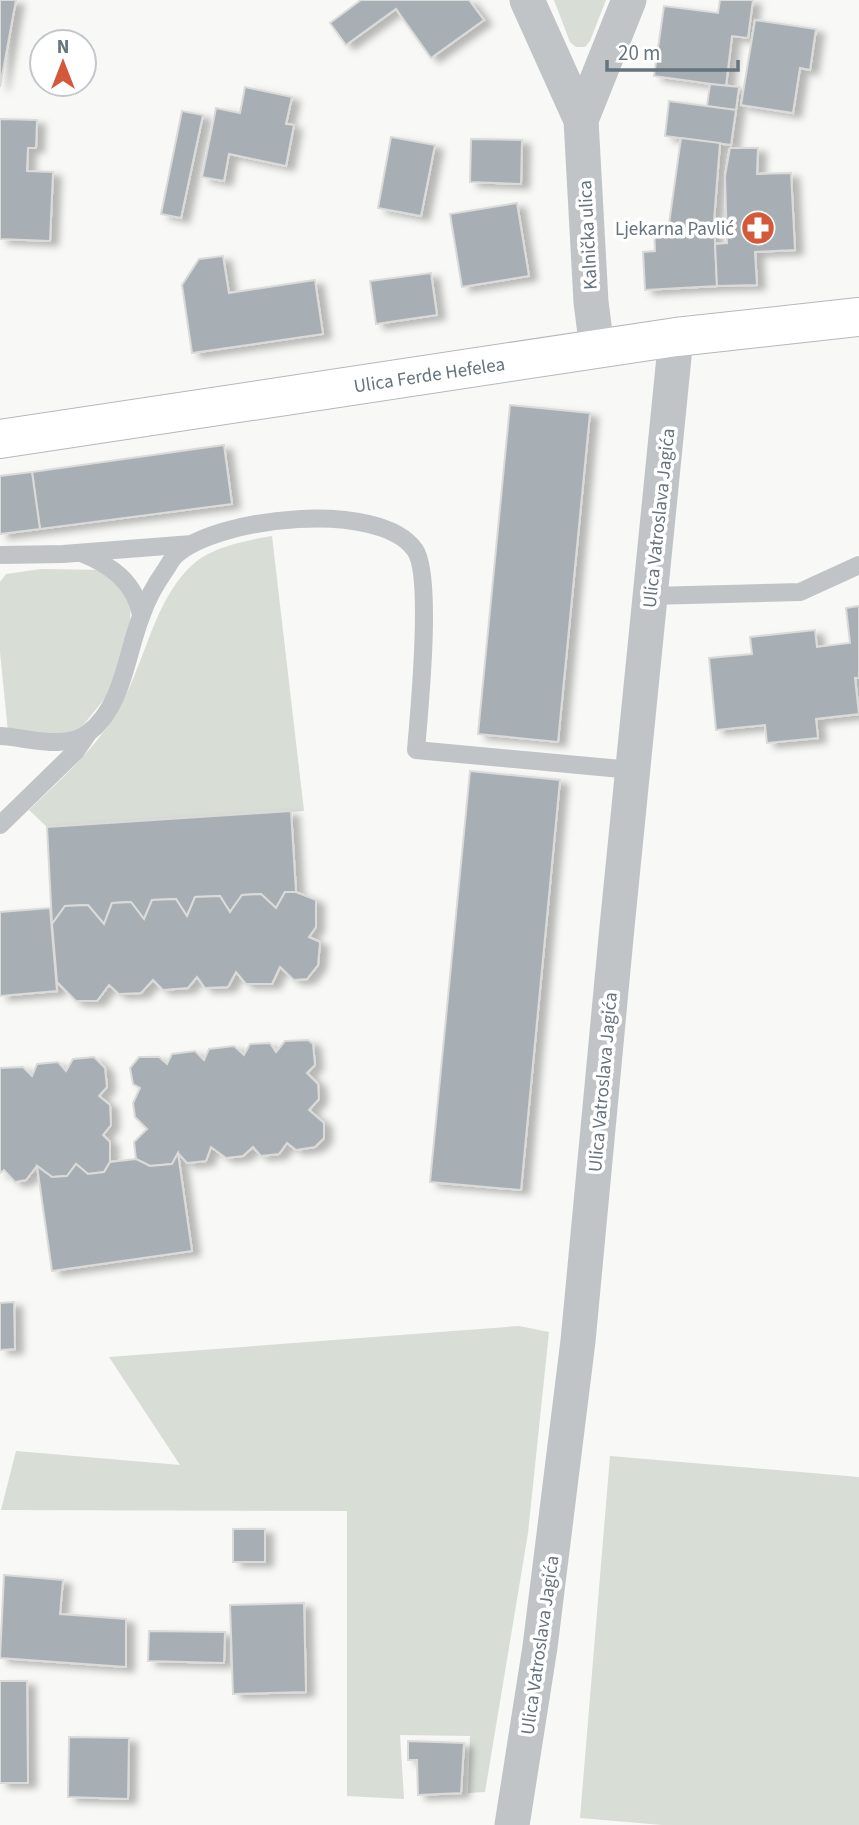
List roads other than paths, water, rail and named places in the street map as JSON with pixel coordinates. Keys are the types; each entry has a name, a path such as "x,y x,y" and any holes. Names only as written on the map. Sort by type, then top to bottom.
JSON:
{"main road":[{"name":"Ulica Ferde Hefelea","path":"0,439 676,337 859,317"}],"street":[{"name":"Kalnička ulica","path":"527,0 581,120 591,302 597,349"},
{"name":"Kalnička ulica","path":"581,120 629,0"},
{"name":"Ulica Vatroslava Jagića","path":"512,1825 541,1647 578,1341 676,337"}],"lane":[{"path":"0,825 76,751 102,720 118,692 141,615 156,584 176,555 203,538 240,526 281,520 349,520 380,526 400,536 415,550 422,568 423,641 416,750 632,770"},
{"path":"0,555 195,544"},
{"path":"79,552 103,563 120,575 132,588 139,602 141,615"},
{"path":"650,596 800,592 859,565"},
{"path":"0,736 58,742 87,735"}],"place":[{"name":"Ljekarna Pavlić","path":"758,228"}]}
